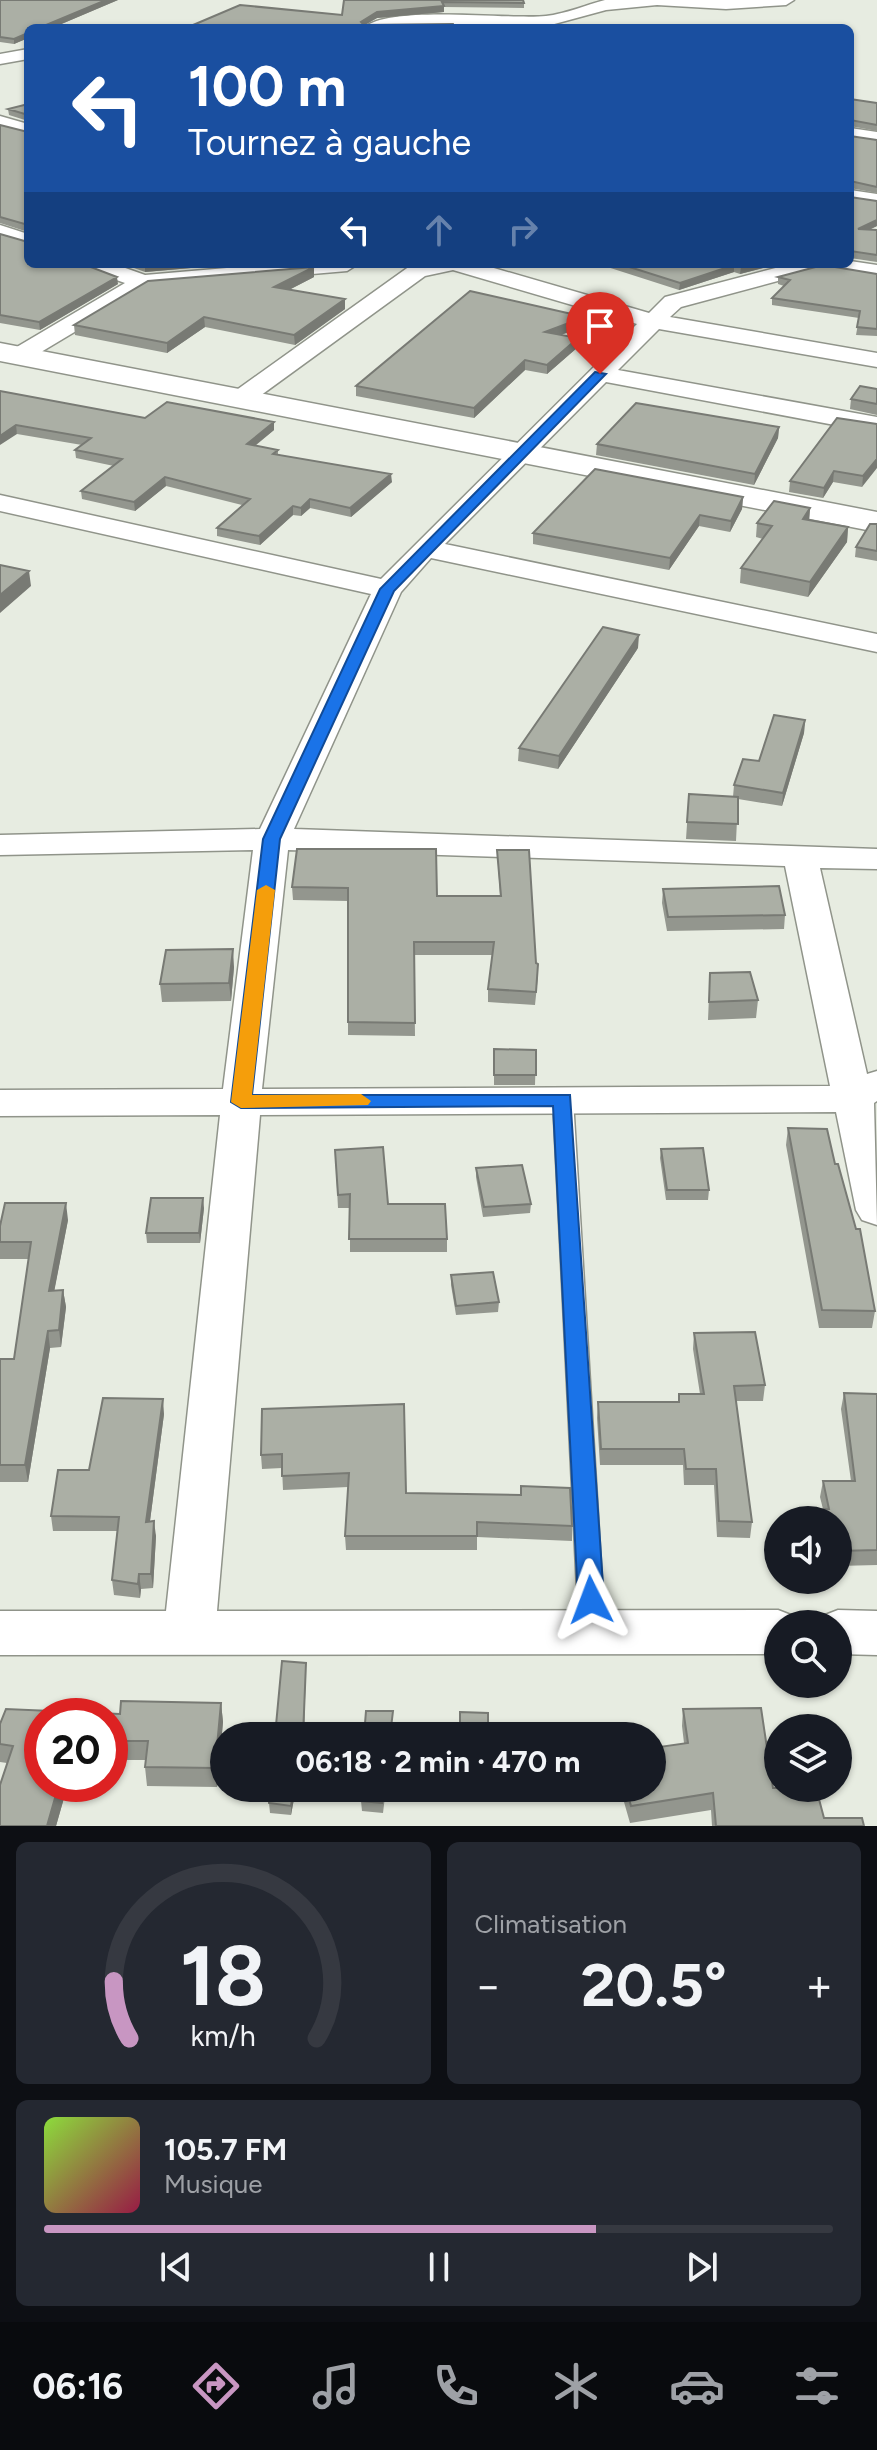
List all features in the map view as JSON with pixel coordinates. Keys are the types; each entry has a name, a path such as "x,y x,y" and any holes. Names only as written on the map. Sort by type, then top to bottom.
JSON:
{"street":[{"path":"553,0 605,5"},
{"path":"398,24 423,20 547,21 605,5 657,0 726,4 786,0"},
{"path":"4,58 24,56"},
{"path":"0,122 24,129"},
{"path":"854,135 877,138"},
{"path":"854,197 877,200"},
{"path":"0,231 24,240"},
{"path":"854,253 877,247"},
{"path":"104,268 143,282"},
{"path":"9,354 143,282 302,268"},
{"path":"240,399 418,271 433,268"},
{"path":"467,268 651,321 877,360"},
{"path":"189,1634 241,1102 272,839 388,589 425,548 673,302 801,268"},
{"path":"852,268 877,272"},
{"path":"9,354 877,522"},
{"path":"600,374 877,425"},
{"path":"0,503 388,589"},
{"path":"425,548 877,643"},
{"path":"0,845 272,839 800,854 877,859"},
{"path":"800,854 864,1092 877,1210"},
{"path":"0,1103 563,1099 864,1092"},
{"path":"0,1633 764,1632"},
{"path":"852,1632 877,1633"}],"lane":[{"path":"563,1099 592,1631"}],"building":[{"path":"0,0 106,0 49,24 24,24 24,35 14,39 0,37"},
{"path":"344,0 523,0 524,3 442,2 444,6 377,12 361,22 363,24 195,24 240,5 342,15"},
{"path":"854,100 877,103 877,125 854,121"},
{"path":"24,105 24,114 8,109"},
{"path":"0,125 24,131 24,224 0,217"},
{"path":"854,137 877,140 877,187 854,182"},
{"path":"854,198 877,201 877,220 858,229 877,230 877,255 854,252"},
{"path":"0,234 24,241 24,268 93,268 117,277 39,322 0,315"},
{"path":"312,268 274,287 345,299 294,335 204,317 167,343 74,325 148,281"},
{"path":"633,268 725,268 680,283"},
{"path":"812,268 841,268 877,274 877,329 857,327 860,311 772,298 790,280 778,277"},
{"path":"470,291 585,317 545,332 578,338 547,365 525,360 474,408 356,386"},
{"path":"860,386 877,389 877,404 851,399"},
{"path":"0,391 145,418 167,402 274,422 247,444 278,450 273,454 391,474 350,508 310,499 301,508 293,506 259,536 217,528 250,499 165,477 134,502 81,491 122,459 75,450 91,438 16,425 0,436"},
{"path":"636,403 779,427 755,474 597,444"},
{"path":"837,418 877,424 877,459 863,476 834,471 824,488 790,481"},
{"path":"595,469 743,497 731,521 700,515 670,558 533,533"},
{"path":"774,501 810,508 803,519 848,527 810,582 741,568 772,526 757,523"},
{"path":"870,524 877,524 877,551 856,547"},
{"path":"0,565 29,571 0,595"},
{"path":"603,627 639,635 559,756 519,748"},
{"path":"774,715 805,720 783,793 734,785 743,759 759,761"},
{"path":"689,794 738,797 738,824 687,822"},
{"path":"297,849 436,849 437,896 501,896 497,850 529,850 538,964 536,992 488,989 494,942 414,942 415,1023 348,1022 348,888 292,887"},
{"path":"779,886 785,915 668,917 663,889"},
{"path":"233,949 229,983 160,984 166,950"},
{"path":"750,972 758,1000 709,1002 710,973"},
{"path":"494,1049 536,1050 536,1075 494,1075"},
{"path":"788,1128 827,1129 856,1229 860,1229 875,1311 822,1310"},
{"path":"383,1147 388,1204 445,1204 447,1239 349,1239 350,1194 338,1195 335,1150"},
{"path":"703,1148 709,1190 667,1190 661,1149"},
{"path":"522,1165 531,1204 484,1207 476,1168"},
{"path":"151,1198 203,1198 199,1233 146,1233"},
{"path":"5,1203 66,1203 49,1291 63,1290 59,1330 48,1331 25,1465 0,1465 0,1359 14,1359 31,1242 0,1242"},
{"path":"493,1272 499,1302 456,1306 451,1275"},
{"path":"755,1332 765,1385 734,1386 752,1522 719,1521 716,1469 686,1469 684,1449 601,1449 598,1402 679,1402 679,1394 704,1394 694,1333"},
{"path":"844,1393 877,1394 877,1550 852,1551 852,1506 828,1506 823,1481 855,1481"},
{"path":"103,1398 163,1399 146,1522 154,1521 151,1574 139,1574 138,1584 112,1580 119,1517 51,1516 58,1470 89,1470"},
{"path":"404,1404 406,1493 521,1495 521,1486 570,1488 572,1526 477,1522 477,1536 345,1536 349,1473 282,1476 282,1454 261,1455 262,1409"},
{"path":"282,1661 306,1663 304,1722 276,1722"},
{"path":"128,1701 221,1703 219,1722 210,1722 210,1768 145,1767 148,1741 128,1741"},
{"path":"761,1708 764,1802 820,1802 824,1818 862,1818 864,1826 716,1826 713,1793 666,1800 666,1746 688,1743 683,1709"},
{"path":"6,1709 24,1710 24,1802 54,1802 47,1826 0,1826 0,1785 13,1746 0,1744 0,1724"},
{"path":"366,1711 393,1711 392,1722 365,1722"},
{"path":"460,1712 488,1713 488,1722 460,1722"},
{"path":"269,1802 292,1802 291,1806"},
{"path":"630,1802 656,1802 631,1806"}],"slow traffic":[{"path":"266,890 241,1102 361,1101"}],"route":[{"path":"591,1600 563,1099 241,1102 272,839 388,589 425,548 523,454 600,374"}]}
